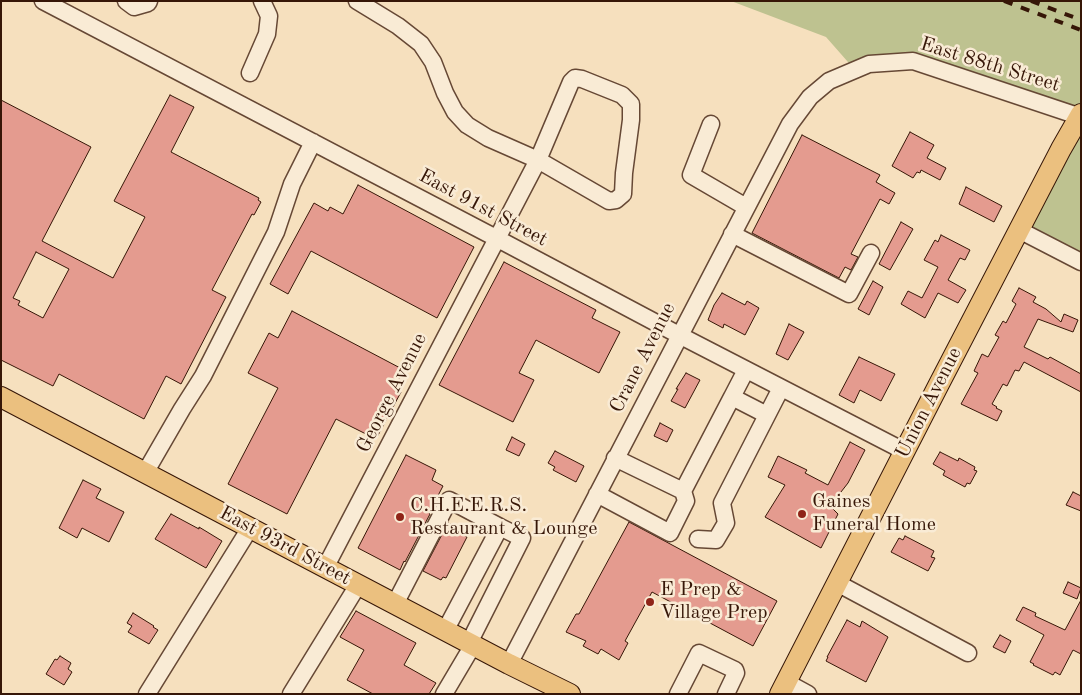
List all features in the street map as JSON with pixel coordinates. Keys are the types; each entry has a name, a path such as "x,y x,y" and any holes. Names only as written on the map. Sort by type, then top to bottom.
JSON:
{"main road":[{"name":"Union Avenue","path":"783,688 904,451 1080,116"},
{"name":"East 93rd Street","path":"1,397 445,631 570,694"}],"street":[{"name":"East 91st Street","path":"43,1 679,336 904,451"},
{"path":"126,1 134,7 149,1"},
{"path":"250,73 267,34 269,16 262,1"},
{"path":"357,1 398,26 421,44 432,62 445,93 456,112 467,125 488,138 538,160"},
{"name":"East 88th Street","path":"829,81 869,64 913,61 1080,116"},
{"name":"George Avenue","path":"325,568 538,160 571,82 575,78 582,79 628,99 632,112 623,194 616,200 609,201 538,160"},
{"name":"Crane Avenue","path":"509,664 790,124 810,97 829,81"},
{"path":"711,124 691,175 746,207"},
{"path":"145,473 207,368 276,232 292,184 313,142"},
{"path":"1019,230 1081,262"},
{"path":"732,234 849,294 871,253"},
{"path":"597,494 670,533 686,501 683,491 746,370"},
{"path":"698,538 716,540 726,523 722,503 781,388"},
{"path":"732,397 767,415"},
{"path":"616,458 683,491"},
{"path":"395,604 449,500 522,538 471,644 444,694"},
{"path":"445,631 500,527"},
{"path":"147,694 250,528"},
{"path":"837,583 968,653"},
{"path":"291,694 358,585"},
{"path":"678,694 699,652 735,670 736,673 726,694"},
{"path":"783,688 808,694"}],"green space":[{"path":"731,1 1081,1 1081,262 1019,230 1079,117 913,61 855,70 826,37"}],"building":[{"path":"170,95 194,107 171,152 259,198 258,200 261,202 254,215 252,214 212,290 226,297 181,384 166,376 144,419 59,374 53,386 1,360 1,100 91,147 42,241 113,278 145,217 114,201","holes":["36,252 69,269 43,318 18,305 20,301 13,298"]},
{"path":"910,132 934,145 927,158 946,168 940,180 921,170 913,178 892,166"},
{"path":"802,135 880,175 876,182 895,193 889,204 880,199 851,254 858,257 851,270 845,267 839,278 752,233"},
{"path":"358,185 474,247 437,318 311,251 288,294 270,284 314,203 328,211 330,207 343,214"},
{"path":"966,187 1002,206 994,222 959,204"},
{"path":"901,222 913,229 890,270 879,264"},
{"path":"941,235 970,250 965,260 960,258 948,280 966,290 958,303 938,293 925,318 901,304 908,291 922,298 938,267 924,260 935,240 938,242"},
{"path":"504,262 596,310 592,318 620,332 599,373 536,340 519,373 534,380 513,422 439,385"},
{"path":"873,281 883,287 869,315 858,309"},
{"path":"1019,288 1036,297 1033,302 1046,309 1061,322 1064,314 1078,320 1073,332 1038,319 1024,347 1048,359 1050,357 1081,374 1081,392 1024,362 1019,371 1015,370 1007,386 1003,384 992,404 1002,411 997,421 961,404 978,373 974,371 982,354 988,357 999,337 995,335 1003,321 1006,323 1016,304 1012,301"},
{"path":"722,293 745,305 747,301 759,308 745,335 724,324 723,328 708,320 714,305"},
{"path":"292,311 404,370 394,388 401,392 376,439 336,419 287,514 228,484 278,388 248,373 269,333 278,338"},
{"path":"789,324 804,332 788,360 776,354"},
{"path":"859,357 895,374 881,401 860,390 854,403 839,395"},
{"path":"686,373 700,380 685,408 671,401"},
{"path":"660,423 673,430 667,442 654,436"},
{"path":"512,437 525,444 519,456 506,450"},
{"name":"Gaines Funeral Home","path":"850,442 865,450 848,483 830,506 838,514 821,548 765,517 785,485 768,477 778,456 807,470 805,473 828,485"},
{"path":"555,451 584,466 576,482 553,470 555,467 548,463"},
{"path":"940,452 958,461 959,458 975,467 974,470 977,471 970,484 967,483 965,487 943,475 945,471 933,464"},
{"name":"C.H.E.E.R.S. Restaurant & Lounge","path":"406,455 436,470 432,480 443,486 400,570 358,548"},
{"path":"83,480 101,489 96,498 124,512 109,542 82,528 77,538 59,528"},
{"path":"1073,492 1081,496 1081,511 1066,505"},
{"path":"171,514 199,529 199,527 222,541 206,568 155,539"},
{"path":"629,522 777,601 753,646 652,592 625,641 628,643 619,660 601,649 598,654 583,646 586,641 566,632 576,614 579,614"},
{"path":"448,523 466,532 464,535 467,537 446,578 443,577 441,580 423,571"},
{"path":"905,536 934,551 931,557 935,558 928,571 891,552 899,538 903,540"},
{"path":"1068,582 1081,588 1077,599 1063,593"},
{"path":"1081,600 1081,654 1073,650 1060,675 1055,672 1053,675 1033,665 1030,662 1044,635 1016,620 1023,607 1036,613 1035,616 1065,630"},
{"path":"356,611 416,643 404,665 436,683 429,694 373,694 347,680 364,650 340,637"},
{"path":"133,613 158,630 149,644 128,632 132,626 127,623"},
{"path":"847,620 860,627 862,621 888,637 866,682 826,661"},
{"path":"1000,635 1011,641 1005,653 993,647"},
{"path":"60,656 71,663 68,669 72,672 64,685 46,674 55,659 57,660"}],"railway":[{"path":"1004,1 1081,30"},
{"path":"1031,1 1081,20"}],"place":[{"name":"Gaines Funeral Home","path":"802,514"},
{"name":"C.H.E.E.R.S. Restaurant & Lounge","path":"400,517"},
{"name":"E Prep & Village Prep","path":"650,602"}]}
